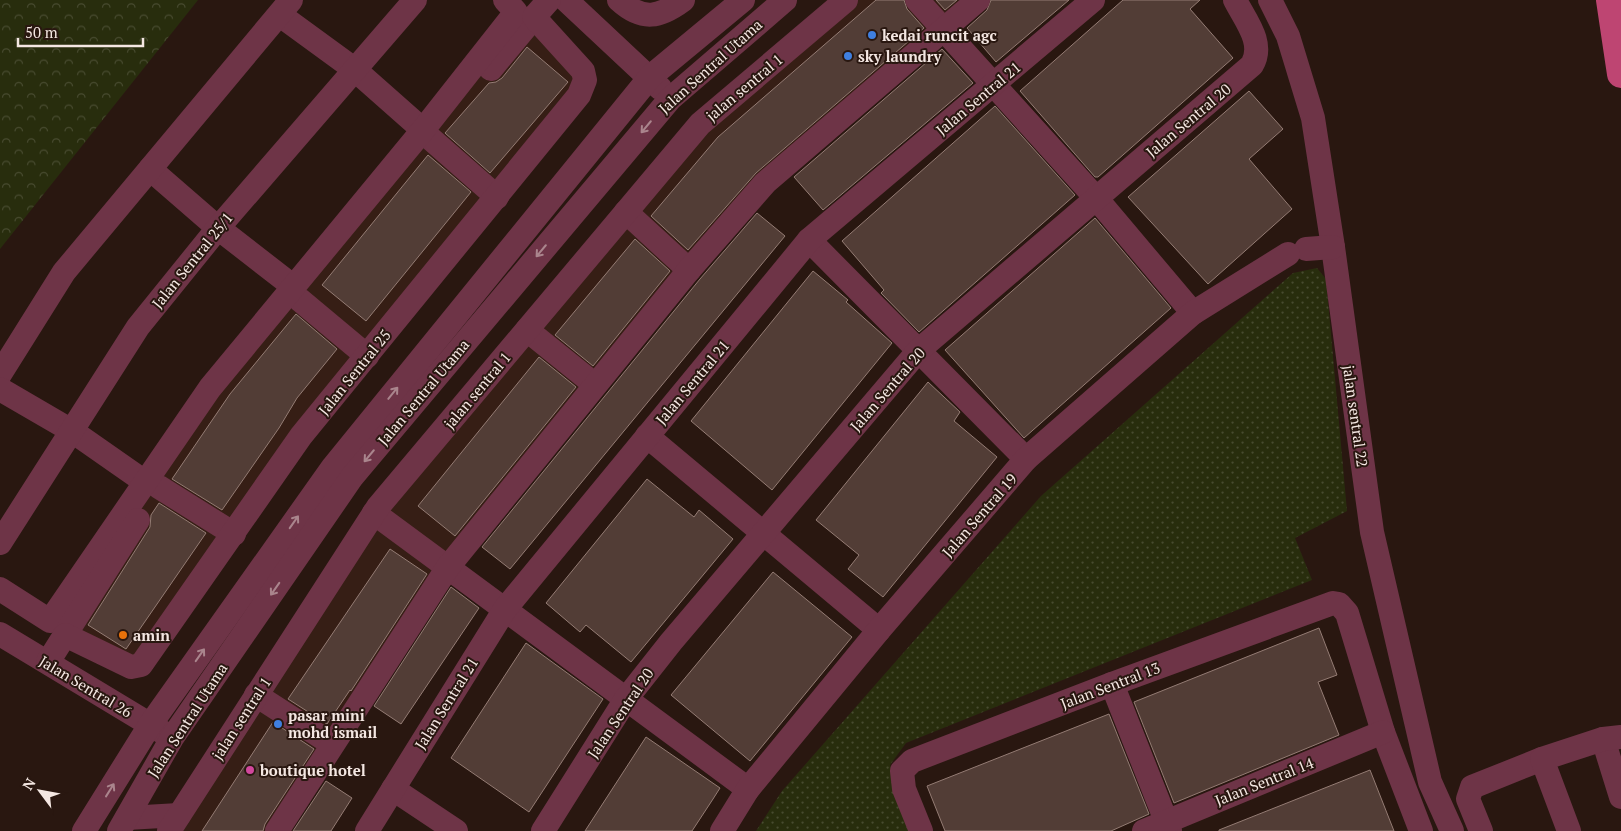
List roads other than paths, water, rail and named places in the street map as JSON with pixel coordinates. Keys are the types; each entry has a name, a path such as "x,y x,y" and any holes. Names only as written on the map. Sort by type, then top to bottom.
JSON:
{"main road":[{"path":"1610,0 1621,74"}],"street":[{"name":"Jalan Sentral 25/1","path":"0,543 130,337 218,228 415,0"},
{"path":"0,589 50,621 297,293 427,134 516,12 505,0"},
{"path":"566,0 650,77 670,98"},
{"path":"619,0 637,11 652,16 667,11 683,0"},
{"name":"Jalan Sentral Utama","path":"84,831 150,725 333,468 650,77 742,0"},
{"name":"Jalan Sentral Utama","path":"123,824 172,738 352,477 670,98 785,0"},
{"name":"jalan sentral 1","path":"174,823 374,513 700,124 846,0"},
{"path":"917,0 1096,198 1193,312"},
{"path":"277,831 448,567 594,384 689,270 765,183 978,0"},
{"name":"Jalan Sentral 21","path":"367,831 505,608 809,240 1093,0"},
{"name":"Jalan Sentral 20","path":"544,831 626,699 763,532 919,350 1252,65 1258,56 1258,47 1235,0"},
{"name":"jalan sentral 22","path":"1270,0 1288,36 1313,118 1334,247 1372,532 1430,782 1452,831"},
{"path":"0,374 64,272 286,7 498,197"},
{"path":"427,134 542,9"},
{"name":"Jalan Sentral 25","path":"65,634 126,665 136,667 140,665 234,534 301,436 498,197 583,88 585,80 579,65 542,9"},
{"path":"150,169 297,293 367,356"},
{"path":"626,212 689,270"},
{"path":"809,240 1026,459"},
{"name":"Jalan Sentral 19","path":"722,831 748,789 879,630 1026,459 1193,312 1297,252 1334,247"},
{"path":"527,330 594,384"},
{"path":"0,389 72,431 152,484 234,534"},
{"path":"647,436 879,630"},
{"path":"48,662 152,484"},
{"path":"374,513 748,789"},
{"name":"Jalan Sentral 13","path":"921,831 904,789 902,771 912,761 1112,684 1333,603 1339,604 1348,613 1383,732"},
{"name":"Jalan Sentral 26","path":"0,634 172,738"},
{"path":"1112,684 1168,826"},
{"path":"256,695 332,744"},
{"path":"1383,732 1421,831"},
{"name":"Jalan Sentral 14","path":"1144,831 1168,826 1383,732"},
{"path":"1481,831 1468,799 1472,787 1542,759 1612,738 1621,797"},
{"path":"1542,759 1569,831"},
{"path":"393,789 456,831"},
{"path":"123,824 174,823"}],"place":[{"name":"kedai runcit agc","path":"872,35"},
{"name":"sky laundry","path":"848,56"},
{"name":"amin","path":"123,635"},
{"name":"pasar mini mohd ismail","path":"278,724"},
{"name":"boutique hotel","path":"250,770"}]}
